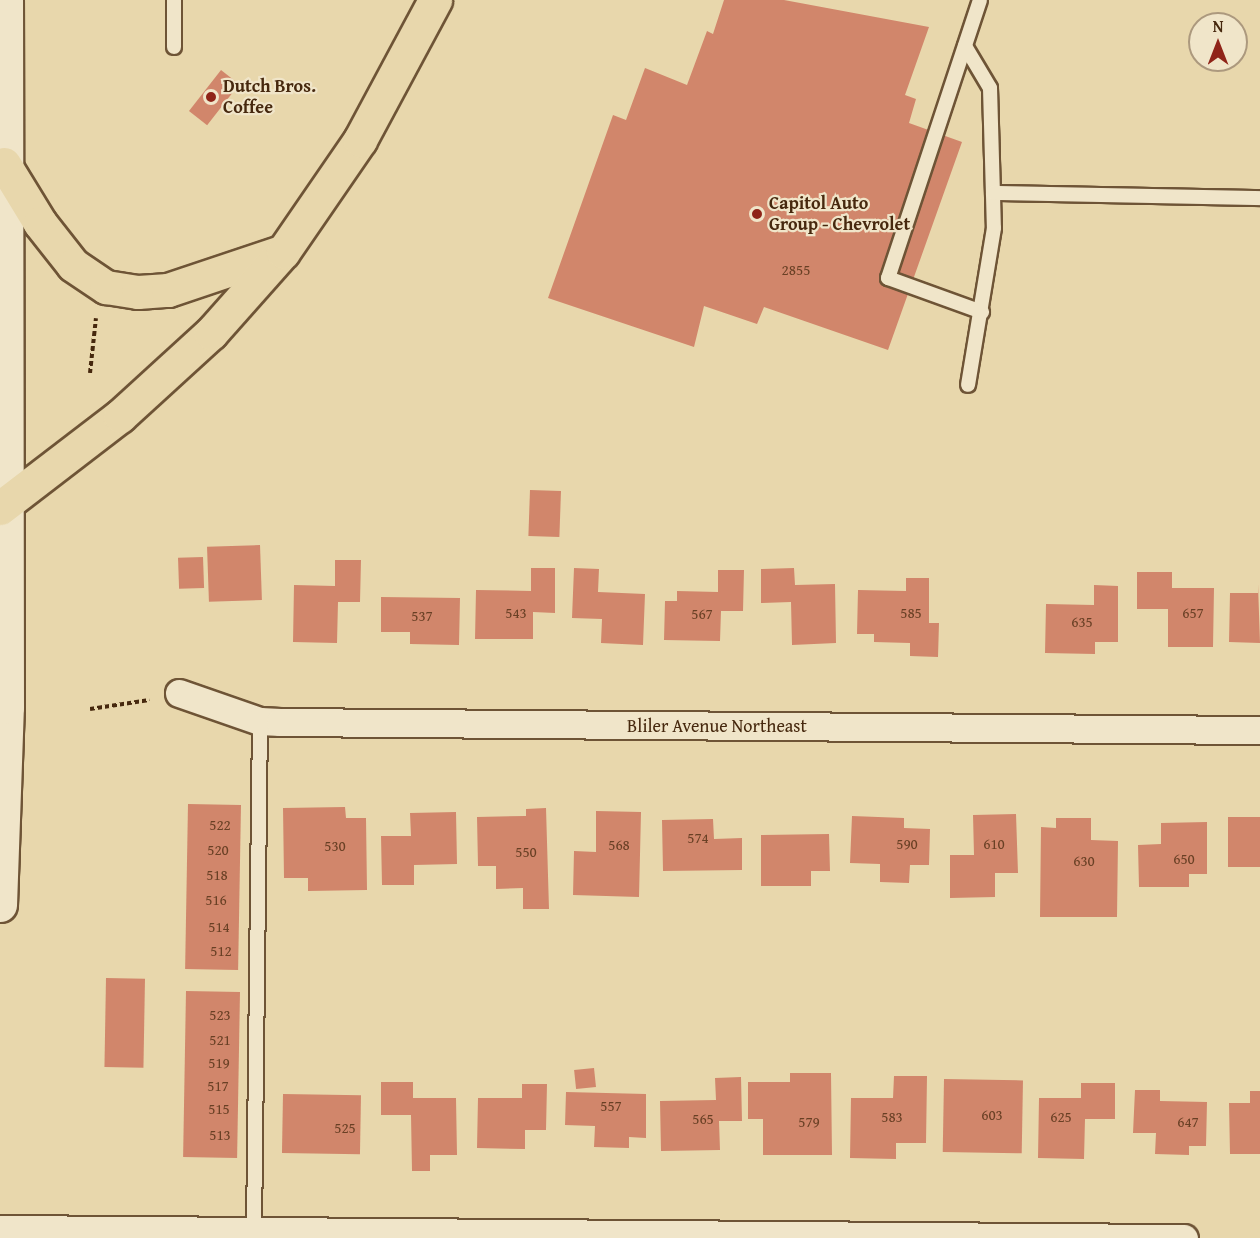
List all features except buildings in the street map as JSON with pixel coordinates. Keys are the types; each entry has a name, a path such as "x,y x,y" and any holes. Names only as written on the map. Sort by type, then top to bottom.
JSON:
{"highway":[{"path":"2,507 120,416 211,333 283,252 360,140 435,0"},
{"path":"4,164 40,223 73,265 106,287 138,292 168,290 283,252"}],"main road":[{"path":"0,905 7,707 2,507 6,0"}],"street":[{"name":"Bliler Avenue Northeast","path":"179,693 260,721 1260,730"},
{"path":"0,1229 1184,1238"}],"lane":[{"path":"174,0 174,47"},
{"path":"980,0 888,278 982,312"},
{"path":"965,46 990,88 994,228 982,312 968,385"},
{"path":"993,193 1260,198"},
{"path":"254,1231 260,721"}],"path":[{"path":"90,373 98,311"},
{"path":"90,709 179,693"}],"place":[{"name":"Dutch Bros. Coffee","path":"211,97"},
{"name":"Capitol Auto Group - Chevrolet","path":"757,214"}]}
